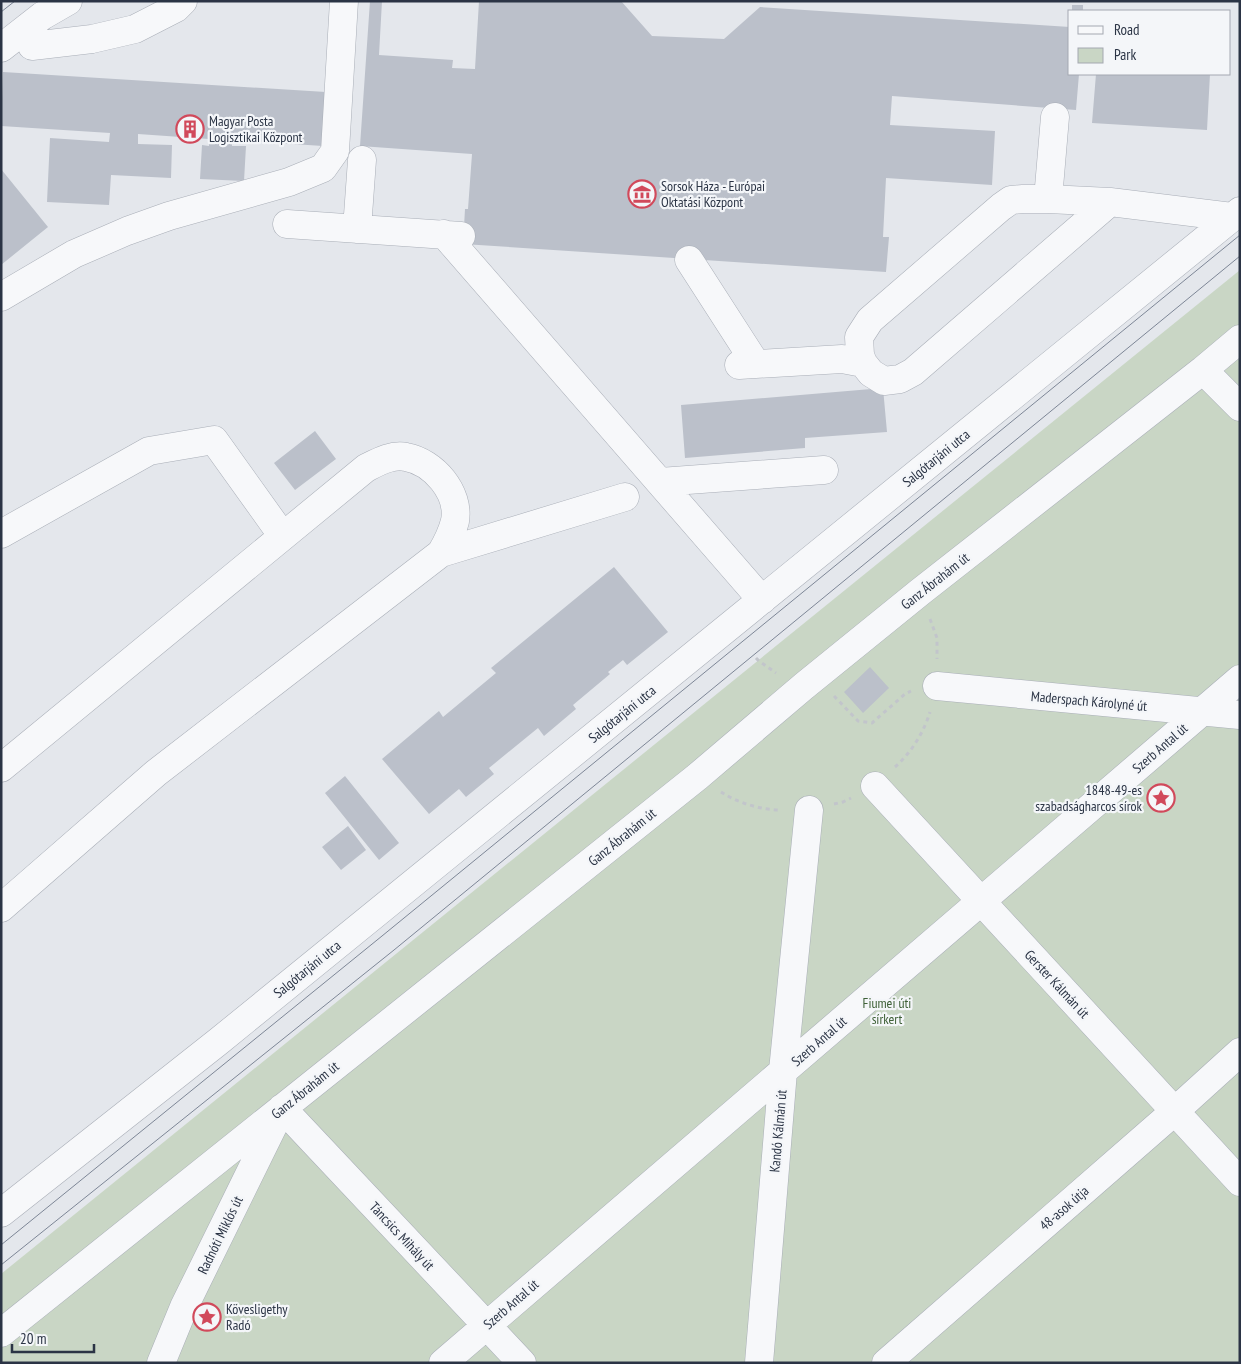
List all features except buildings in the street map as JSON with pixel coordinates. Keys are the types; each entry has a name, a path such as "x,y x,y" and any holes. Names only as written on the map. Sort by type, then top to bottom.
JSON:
{"street":[{"path":"1,48 42,16 68,1"},
{"path":"32,46 92,39 135,29 176,8 183,1"},
{"path":"1,297 74,254 127,231 169,216 289,182 323,168 335,151 344,1"},
{"path":"1048,199 1055,117"},
{"path":"358,229 362,160"},
{"path":"1110,202 913,372 900,379 884,381 871,373 863,363 860,355 859,337 870,320 1011,200 1023,198 1110,202 1236,214"},
{"name":"Salgótarjáni utca","path":"1,1213 219,1041 1236,214"},
{"path":"287,224 454,235 660,482 762,600"},
{"path":"689,260 748,365 842,359 863,363"},
{"name":"Ganz Ábrahám út","path":"1,1333 697,777 804,686 920,592 1240,339"},
{"path":"1203,370 1240,407"},
{"path":"1,534 149,451 214,440 282,535"},
{"path":"1,768 282,535 366,468 385,458 405,456 424,463 440,476 453,497 455,520 450,538 442,554"},
{"path":"660,482 824,470"},
{"path":"1,908 156,773 442,554 625,497"},
{"name":"Szerb Antal út","path":"443,1363 1240,679"},
{"name":"Maderspach Károlyné út","path":"937,686 1240,715"},
{"name":"Gerster Kálmán út","path":"875,786 1240,1182"},
{"name":"Kandó Kálmán út","path":"759,1363 783,1071 809,810"},
{"name":"48-asok útja","path":"886,1363 1240,1052"},
{"name":"Táncsics Mihály út","path":"282,1108 522,1363"},
{"name":"Radnóti Miklós út","path":"161,1363 184,1307 282,1108"}],"path":[{"path":"697,777 731,798 769,810 809,810 843,802 875,786 904,759 926,725 937,686 937,638 920,592"},
{"path":"756,658 782,677 804,686 830,692 858,721 872,723 905,694 924,685 937,686"}],"green space":[{"name":"Fiumei úti sírkert","path":"1240,270 1240,1363 1,1363 1,1274"}],"tram line":[{"path":"1,12 15,1"},
{"path":"1,1245 1240,235"},
{"path":"1,1265 394,950 1240,256"}],"place":[{"name":"Magyar Posta Logisztikai Központ","path":"190,129"},
{"name":"Sorsok Háza - Európai Oktatási Központ","path":"642,194"},
{"name":"1848-49-es szabadságharcos sírok","path":"1161,798"},
{"name":"Kövesligethy Radó","path":"207,1317"}]}
